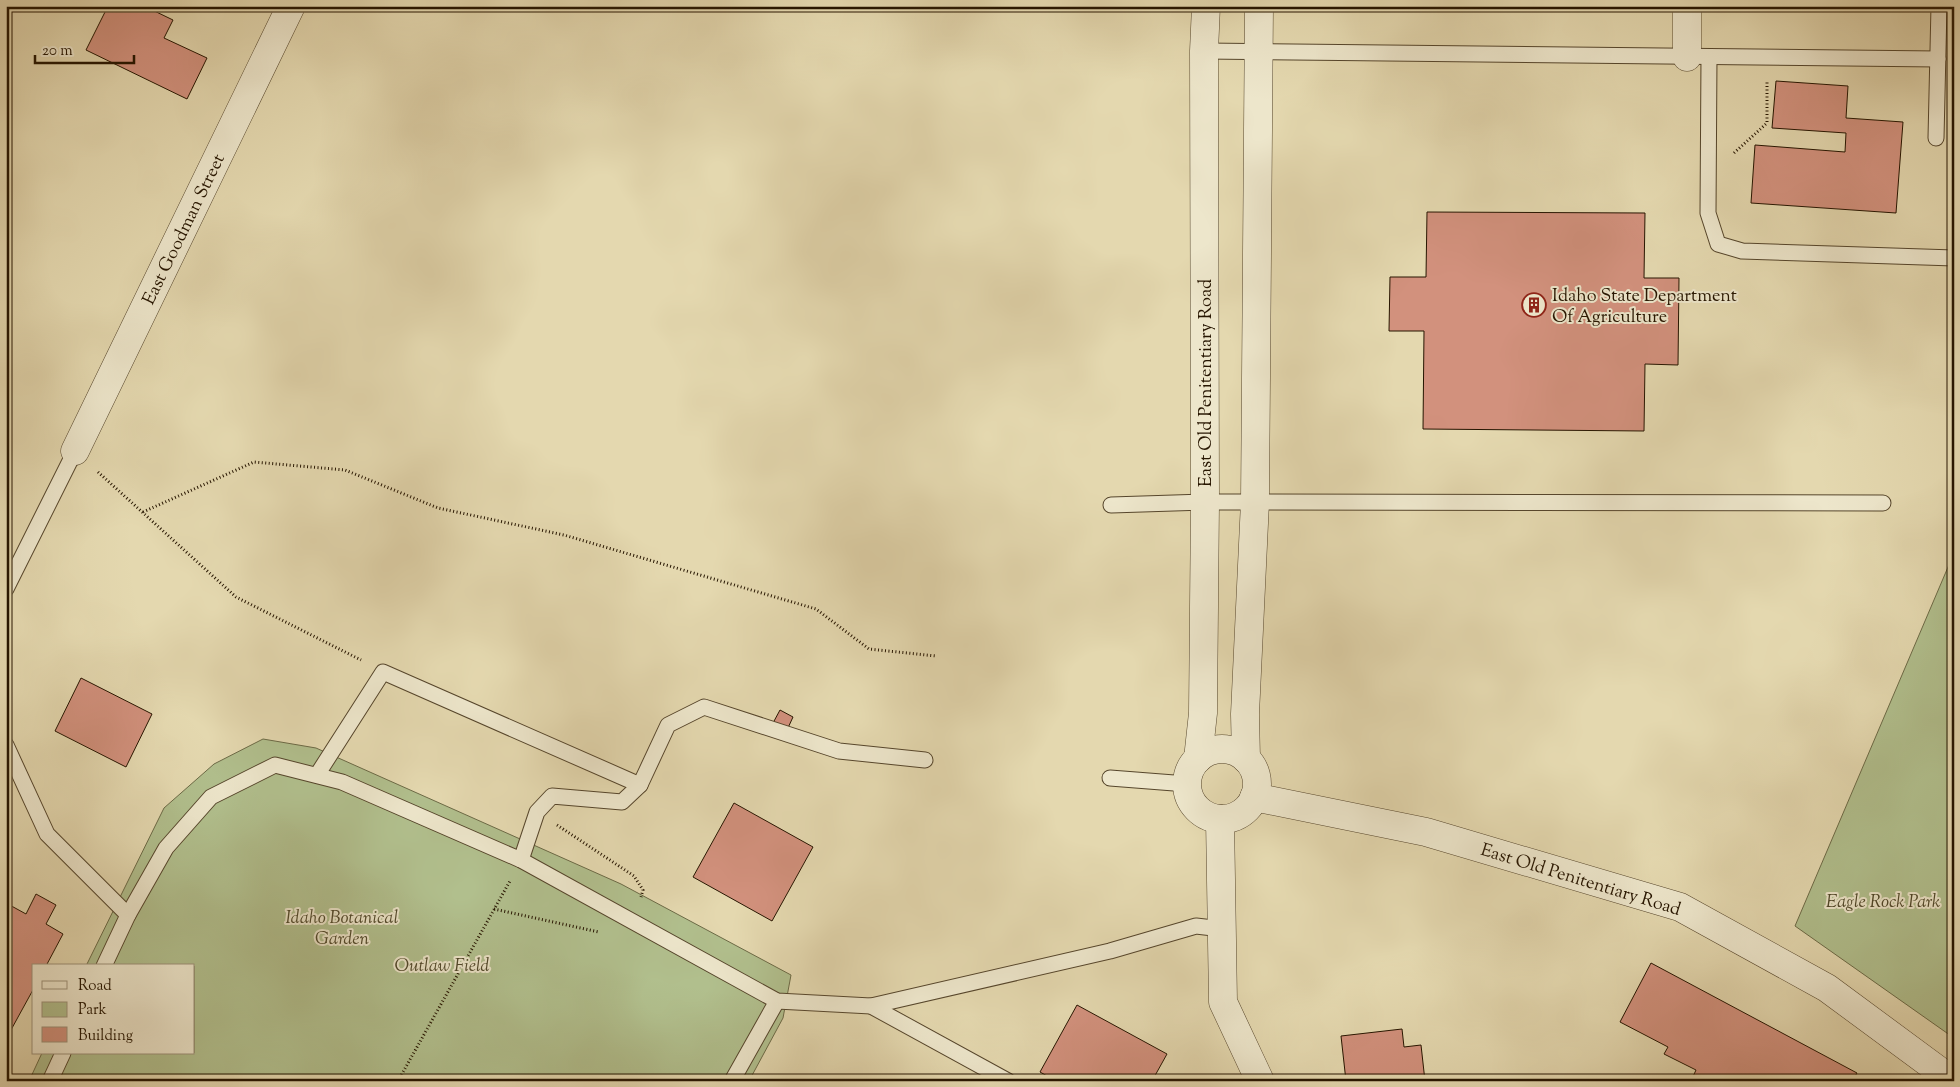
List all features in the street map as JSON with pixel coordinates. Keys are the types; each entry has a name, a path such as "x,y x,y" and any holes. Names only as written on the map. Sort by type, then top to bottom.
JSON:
{"street":[{"name":"East Goodman Street","path":"75,451 291,6"},
{"name":"East Old Penitentiary Road","path":"1198,759 1202,713 1205,502 1204,52 1206,6"},
{"path":"1246,759 1245,714 1255,502 1259,6"},
{"path":"1687,6 1698,57"},
{"path":"1222,750 1237,753 1246,759 1256,776 1254,797 1249,806 1241,814 1231,818 1220,819 1200,812 1193,804 1187,784 1188,775 1198,759 1206,753 1222,750"},
{"name":"East Old Penitentiary Road","path":"1254,797 1426,832 1680,907 1827,988 1953,1081"},
{"path":"1220,819 1223,1002 1260,1081"}],"lane":[{"path":"1936,138 1939,6"},
{"path":"1204,52 1938,59"},
{"path":"1698,57 1708,213 1718,244 1742,251 1954,258"},
{"path":"6,589 75,451"},
{"path":"1111,504 1205,502 1883,504"},
{"path":"317,776 383,672 640,785"},
{"path":"521,860 537,812 552,796 622,802 640,785 668,725 704,707 839,751 925,760"},
{"path":"6,745 46,834 128,915"},
{"path":"105,964 128,915 166,848 211,797 275,765 342,782 521,860 777,1000 871,1006 1110,951 1196,926 1222,929"},
{"path":"1110,778 1187,784"},
{"path":"732,1081 777,1000"},
{"path":"871,1006 1008,1081"},
{"path":"50,1081 63,1054"}],"path":[{"path":"1733,153 1767,123 1767,74"},
{"path":"75,451 236,597 383,672"},
{"path":"143,512 254,462 345,470 438,508 564,536 816,609 869,649 936,656"},
{"path":"398,1081 521,860"}],"green space":[{"name":"Eagle Rock Park","path":"1954,553 1954,1038 1795,926"},
{"name":"Idaho Botanical Garden","path":"263,739 316,748 621,884 791,975 783,1018 749,1081 29,1081 42,1054 195,1054 195,964 87,964 164,808 214,764"}],"building":[{"path":"108,6 144,6 173,20 164,38 207,58 187,99 86,50"},
{"path":"1785,6 1859,6 1859,9 1785,8"},
{"path":"1776,81 1848,86 1846,118 1903,122 1896,213 1751,203 1755,145 1845,152 1846,133 1772,128"},
{"name":"Idaho State Department Of Agriculture","path":"1427,212 1645,213 1644,278 1679,278 1678,365 1645,364 1644,431 1423,429 1424,331 1389,331 1390,277 1426,277"},
{"path":"81,678 152,714 126,767 55,731"},
{"path":"780,710 793,717 787,730 773,723"},
{"path":"734,803 813,847 772,921 693,877"},
{"path":"36,894 56,905 46,924 63,934 47,964 32,964 32,992 6,1039 6,903 26,914"},
{"path":"1651,963 1857,1073 1852,1081 1691,1081 1696,1070 1664,1054 1668,1047 1620,1022"},
{"path":"1077,1005 1167,1054 1152,1081 1056,1081 1040,1072"},
{"path":"1402,1029 1404,1047 1421,1045 1425,1081 1346,1081 1341,1036"}],"place":[{"name":"Idaho State Department Of Agriculture","path":"1534,305"}],"park label":[{"name":"Outlaw Field","path":"442,965"}]}
